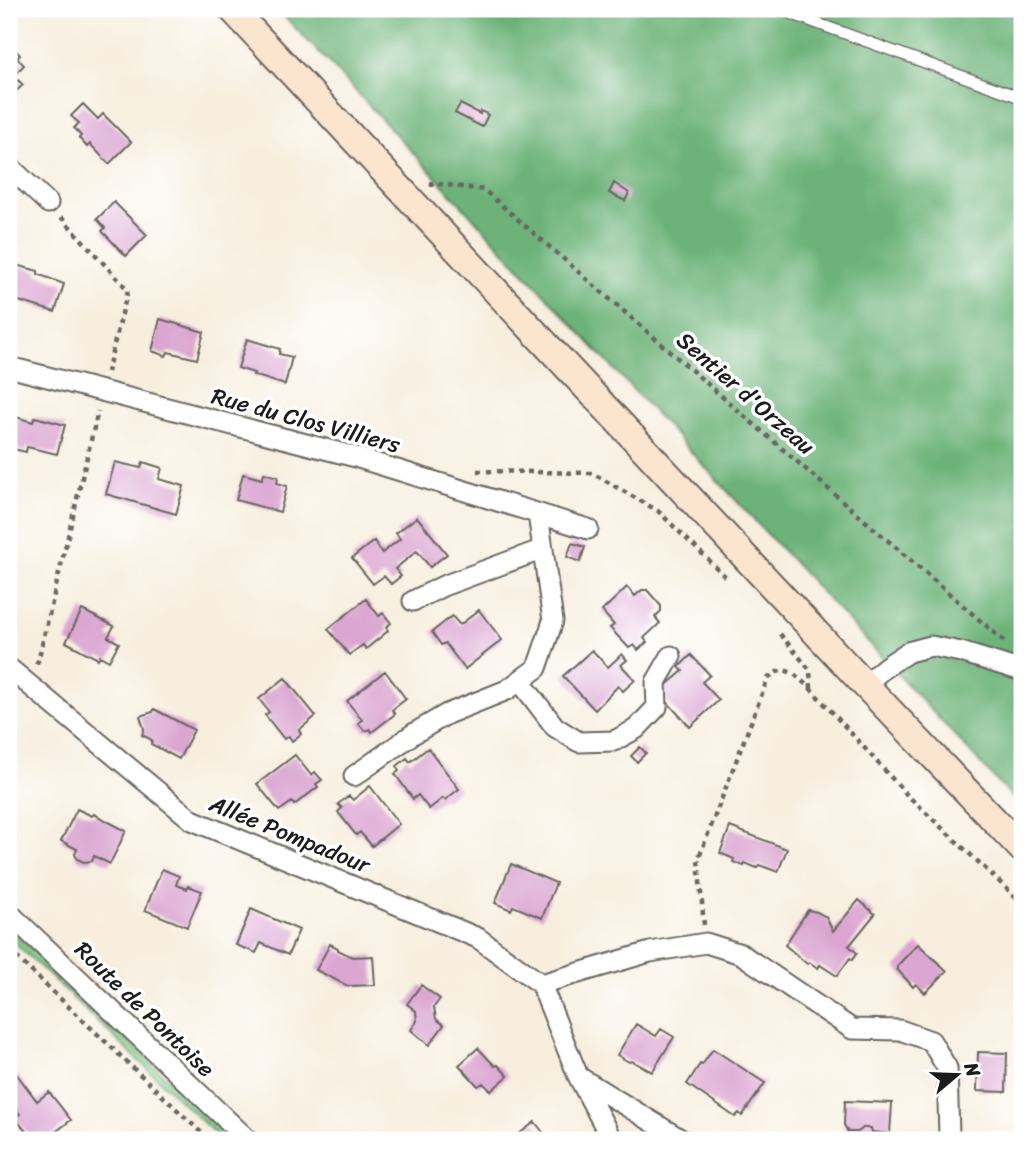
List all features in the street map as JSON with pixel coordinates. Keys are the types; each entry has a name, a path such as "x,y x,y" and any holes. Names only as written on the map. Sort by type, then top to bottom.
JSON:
{"main road":[{"path":"232,9 1022,849"}],"street":[{"path":"9,166 48,203"},
{"name":"Rue du Clos Villiers","path":"9,367 352,456 588,529"},
{"path":"354,776 413,734 447,714 507,690 537,668 553,621 538,513"},
{"path":"413,601 443,586 543,549"},
{"path":"865,685 908,652 931,646 961,652 1022,671"},
{"path":"520,681 555,727 579,742 614,741 636,729 657,707 656,682 671,656"},
{"name":"Allée Pompadour","path":"9,668 192,820 478,938 541,984"},
{"name":"Route de Pontoise","path":"9,912 248,1140"},
{"path":"612,1140 578,1076 541,984 650,952 706,943 741,954 852,1029 900,1030 931,1041 947,1068 947,1140"},
{"path":"578,1076 682,1140"}],"lane":[{"path":"778,9 1022,98"}],"path":[{"name":"Sentier d'Orzeau","path":"432,183 484,190 1014,651"},
{"path":"24,681 38,661 128,290 48,203"},
{"path":"469,471 592,473 658,511 736,586"},
{"path":"779,633 810,670 811,690"},
{"path":"706,943 698,860 768,678 784,670 793,673 811,690 908,796 1022,903"},
{"path":"9,950 209,1140"}],"green space":[{"path":"277,9 1022,9 1022,808 335,69"},
{"path":"9,928 232,1140 222,1140 9,937"}],"building":[{"path":"9,43 20,55 17,58 24,65 9,81"},
{"path":"18,80 23,85 15,92 11,87"},
{"path":"83,104 98,119 103,114 131,142 109,164 90,144 87,147 74,128 79,123 71,116"},
{"path":"460,104 488,115 482,127 455,113"},
{"path":"614,183 629,193 625,201 609,193"},
{"path":"114,202 147,235 126,256 102,231 105,228 97,219"},
{"path":"16,265 38,271 38,274 64,284 55,312 9,298"},
{"path":"160,319 204,332 197,359 168,352 166,356 152,351"},
{"path":"247,339 280,349 279,354 292,357 285,385 238,368"},
{"path":"9,415 33,422 35,417 65,425 57,454 27,447 26,452 9,448"},
{"path":"115,462 141,468 143,462 162,468 159,479 184,486 176,514 106,494"},
{"path":"264,473 278,477 277,483 287,486 280,512 236,500 243,474 262,479"},
{"path":"417,517 447,554 430,567 417,551 395,569 401,576 391,584 384,576 373,584 352,558 374,541 382,553 400,539 396,533"},
{"path":"572,543 585,547 580,562 567,557"},
{"path":"627,587 635,596 642,590 647,590 661,606 661,611 655,617 660,623 644,638 647,642 638,650 634,645 629,648 610,628 614,625 602,611"},
{"path":"366,599 379,616 383,613 391,623 386,627 388,631 366,649 363,645 349,655 328,629"},
{"path":"82,610 114,626 108,637 119,643 109,661 100,656 98,659 66,642"},
{"path":"479,610 502,640 465,669 445,643 441,645 432,632 452,616 460,625"},
{"path":"592,650 608,667 622,654 627,660 621,665 635,680 623,691 618,686 595,710 563,676"},
{"path":"691,655 710,675 702,682 719,700 690,727 658,692 683,671 679,667"},
{"path":"385,671 406,699 392,710 395,714 372,732 370,729 365,731 358,723 362,720 347,701"},
{"path":"285,678 316,716 299,730 301,734 292,741 289,736 284,739 265,715 269,712 259,699"},
{"path":"154,709 194,730 179,759 151,744 152,740 142,735 144,729 140,716 153,712"},
{"path":"640,747 646,753 637,762 631,756"},
{"path":"428,748 459,789 429,809 418,795 413,799 395,774 399,771 397,766 407,758 410,762"},
{"path":"295,755 311,775 315,772 322,780 316,784 318,787 294,805 292,802 279,811 257,784"},
{"path":"370,786 399,824 372,846 360,832 356,835 338,812 342,808 338,804 349,796 353,800"},
{"path":"77,809 92,816 94,814 126,831 110,864 94,856 92,861 77,859 77,849 61,841"},
{"path":"730,827 787,849 778,872 759,865 757,868 745,863 744,866 720,853"},
{"path":"511,864 556,883 542,918 513,906 511,910 495,903"},
{"path":"162,869 179,876 176,885 202,891 187,927 145,910"},
{"path":"859,900 875,914 849,946 857,953 837,976 820,965 818,968 809,962 807,964 785,945 808,910 826,917 833,931"},
{"path":"251,909 299,930 288,955 261,943 256,953 236,945"},
{"path":"330,944 352,957 373,956 375,985 348,986 316,970"},
{"path":"918,944 947,971 925,993 916,984 913,987 897,969"},
{"path":"421,985 440,999 434,1007 436,1019 444,1025 429,1045 411,1030 417,1021 416,1011 407,1004"},
{"path":"636,1024 656,1036 661,1029 674,1037 652,1072 617,1055"},
{"path":"478,1048 508,1076 491,1091 483,1083 478,1086 459,1065"},
{"path":"713,1049 765,1083 742,1116 739,1113 735,1117 687,1084"},
{"path":"978,1052 1007,1053 1006,1092 977,1091"},
{"path":"9,1064 37,1101 49,1092 71,1120 45,1140 33,1140 15,1118 20,1114 13,1105 9,1108"},
{"path":"845,1101 892,1103 890,1134 872,1132 871,1128 848,1132 844,1125"},
{"path":"535,1122 549,1140 511,1140"}]}
